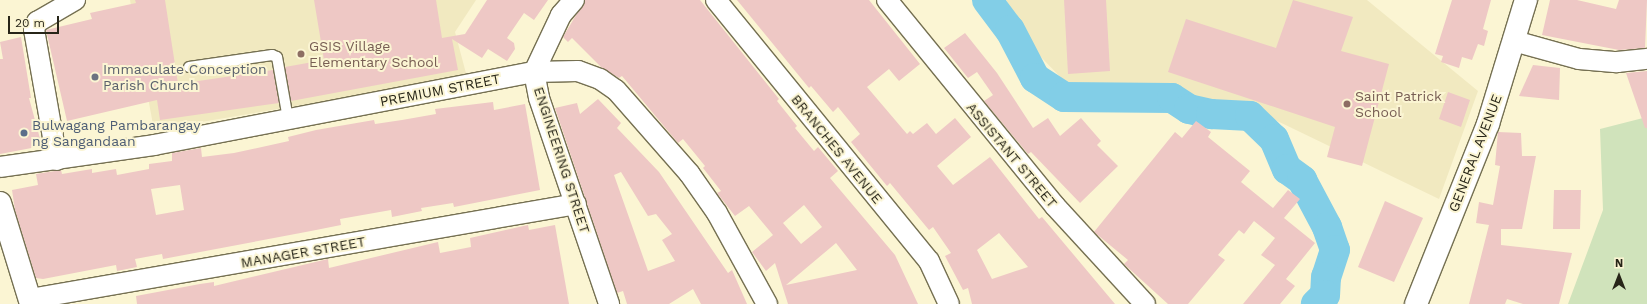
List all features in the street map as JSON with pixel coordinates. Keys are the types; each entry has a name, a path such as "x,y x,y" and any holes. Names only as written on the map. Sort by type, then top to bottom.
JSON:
{"street":[{"path":"57,160 34,29 37,22 75,0"},
{"name":"ENGINEERING STREET","path":"574,0 562,15 534,72 539,98 609,304"},
{"name":"BRANCHES AVENUE","path":"716,0 928,261 949,304"},
{"name":"ASSISTANT STREET","path":"887,0 1055,206 1145,304"},
{"name":"GENERAL AVENUE","path":"1416,304 1488,124 1526,0"},
{"path":"1514,41 1579,59 1617,62 1647,59"},
{"name":"PREMIUM STREET","path":"0,167 57,160 288,119 534,72 578,71 600,79 616,90 690,174 717,213 767,304"},
{"path":"0,203 31,301"},
{"name":"MANAGER STREET","path":"31,301 576,204"}],"lane":[{"path":"190,67 272,55 277,57 288,119"}],"shaded area":[{"name":"GSIS Village Elementary School","path":"130,0 476,0 455,32 467,77 154,130"},
{"name":"Saint Patrick School","path":"1006,0 1367,0 1478,91 1439,199 1267,116 1170,89 1069,86 1039,55"}],"green space":[{"path":"1647,117 1647,304 1568,304 1603,210 1600,129"}],"building":[{"path":"135,0 165,0 178,84 273,70 279,103 160,120 157,100 67,121 46,30 92,19 90,13 136,3"},
{"path":"314,0 436,0 442,38 465,34 487,0 548,0 534,20 524,13 507,38 514,43 515,49 507,61 488,49 482,58 452,39 458,70 291,101 285,67 324,60"},
{"path":"585,0 700,0 779,99 777,101 797,126 795,128 814,151 818,147 838,171 830,178 895,255 918,304 788,304 775,263 766,271 752,252 773,235 749,206 735,216 717,193 721,191 703,168 705,166 683,139 678,143 622,76 619,78 601,67 572,38 568,42 563,37","holes":["804,205 822,227 801,244 783,223","836,243 857,270 786,285"]},
{"path":"737,0 869,0 920,64 899,81 889,69 867,87 907,134 910,131 913,134 927,123 936,134 955,118 971,137 937,166 953,185 990,157 1039,219 1042,217 1115,304 972,304 968,288 963,290 945,256 951,253 933,227 929,230 890,183 887,186 851,142 860,134 838,107 833,112 811,86 809,88","holes":["999,233 1028,267 992,279 977,250"]},
{"path":"1064,0 1106,0 1110,71 1068,74"},
{"path":"1293,0 1353,17 1341,51 1389,64 1362,166 1327,157 1335,127 1168,72 1186,19 1276,48"},
{"path":"1452,0 1491,0 1483,29 1488,31 1484,46 1478,44 1472,60 1462,57 1459,68 1441,62 1443,56 1435,54"},
{"path":"1550,0 1577,0 1616,9 1619,0 1647,0 1645,48 1619,50 1542,35"},
{"path":"965,33 997,73 1033,128 1048,118 1060,136 1081,118 1101,141 1097,145 1118,166 1080,203 1031,152 1028,154 984,101 993,95 977,72 968,78 944,48"},
{"path":"21,37 31,98 29,98 42,146 0,154 0,59 3,59 0,42"},
{"path":"1533,65 1560,68 1559,100 1519,96"},
{"path":"1647,71 1647,128 1645,128 1626,73"},
{"path":"1448,92 1470,100 1461,127 1439,119"},
{"path":"598,99 621,123 617,128 659,172 728,273 732,270 747,304 701,304 693,289 669,304 627,304 623,291 617,293 555,108 577,103 580,114","holes":["621,172 648,216 656,214 672,234 662,240 675,261 648,271 614,175"]},
{"path":"493,102 494,110 525,104 540,190 454,207 453,203 421,208 422,211 392,217 391,210 340,219 341,225 311,231 163,259 162,254 135,259 137,267 117,271 116,265 43,279 36,278 15,210 12,190 38,185 36,174 61,170 62,174 92,169 92,173 116,169 117,175 149,169 149,164 172,161 172,153 201,148 202,157 234,153 289,141 288,137 316,130 374,120 375,124 436,114 435,109","holes":["180,185 184,210 156,215 151,189"]},
{"path":"1196,121 1211,132 1208,137 1250,171 1241,182 1273,208 1288,190 1300,199 1284,218 1315,243 1286,279 1295,286 1280,304 1243,304 1275,265 1261,255 1275,238 1254,221 1244,234 1239,230 1218,255 1225,260 1188,304 1168,304 1124,264 1128,260 1094,232 1175,132 1182,138"},
{"path":"1498,132 1521,133 1522,156 1536,156 1522,229 1501,229 1501,245 1572,253 1559,304 1523,304 1507,299 1505,304 1469,304 1489,225 1476,223 1479,202 1493,205 1500,166 1495,165"},
{"path":"1554,190 1581,190 1580,229 1553,229"},
{"path":"1385,201 1423,218 1394,282 1358,267"},
{"path":"528,225 529,230 555,225 569,304 137,304 136,296 214,282 214,286 328,259 329,268 438,242 440,253 471,247 470,238"}],"waterway":[{"path":"987,0 1010,30 1035,78 1064,97 1172,98 1189,109 1211,114 1250,116 1274,139 1287,169 1302,180 1327,227 1335,250 1326,277 1325,295 1316,304"}],"place":[{"name":"GSIS Village Elementary School","path":"301,54"},
{"name":"Immaculate Conception Parish Church","path":"95,77"},
{"name":"Saint Patrick School","path":"1347,104"},
{"name":"Bulwagang Pambarangay ng Sangandaan","path":"24,133"}]}
